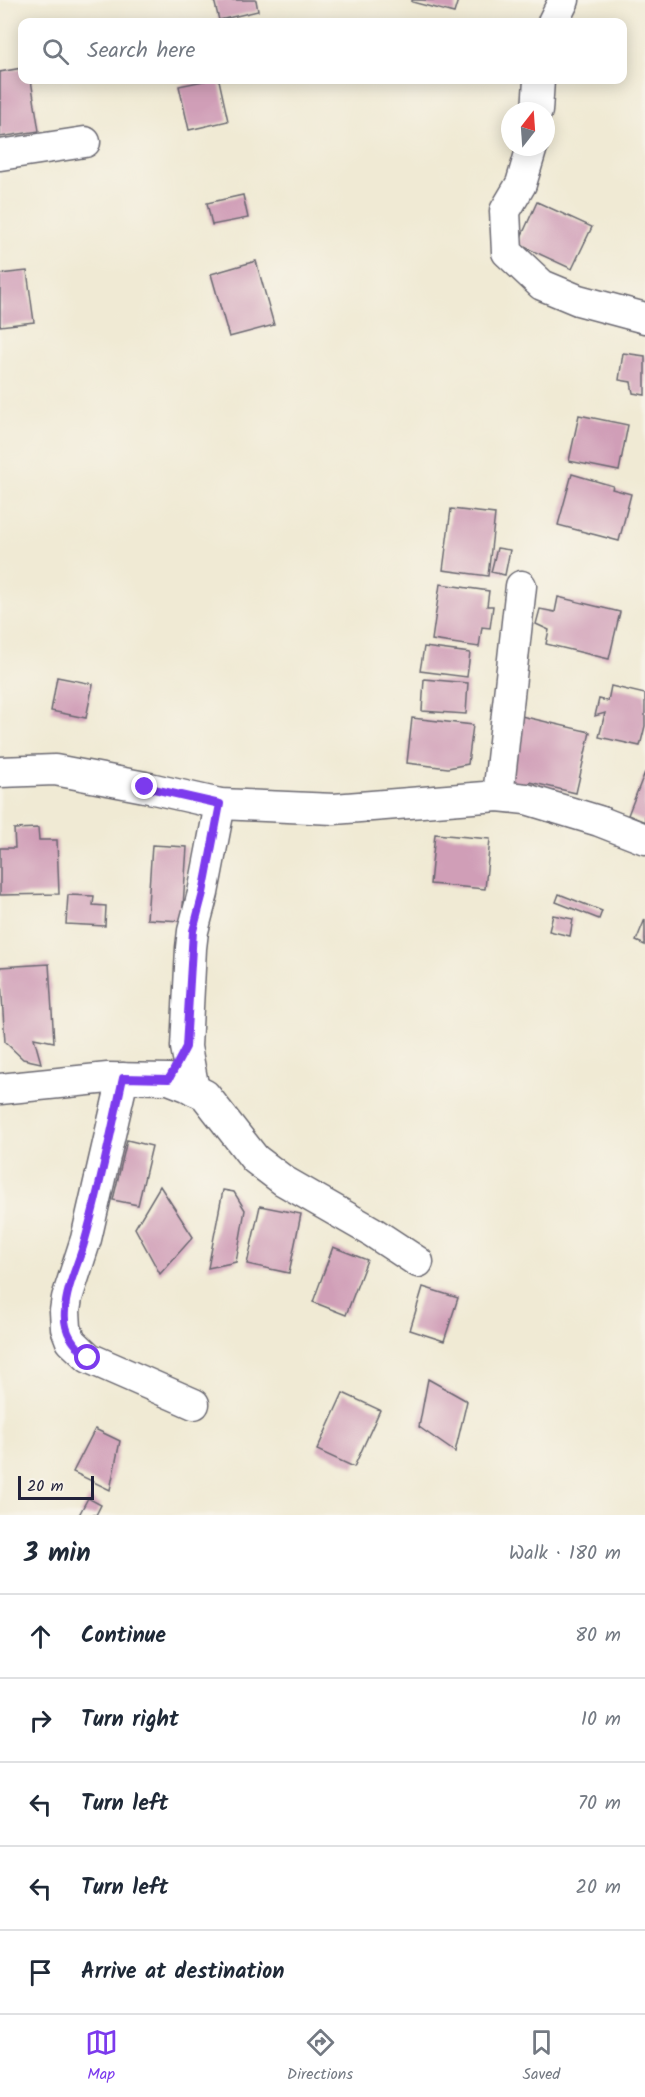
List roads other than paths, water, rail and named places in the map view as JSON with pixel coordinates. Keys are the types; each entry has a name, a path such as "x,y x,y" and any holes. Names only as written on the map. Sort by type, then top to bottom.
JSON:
{"street":[{"path":"555,18 564,0"},
{"path":"538,102 539,84"},
{"path":"0,155 85,141"},
{"path":"529,156 521,184 505,211 507,252 542,285 578,300 645,318"},
{"path":"498,796 521,586"},
{"path":"0,772 55,770 220,804 334,809 498,796 525,800 588,818 645,839"},
{"path":"182,1084 193,931 203,893 220,804"},
{"path":"123,1078 86,1239 64,1311 66,1328 71,1341 88,1358 194,1404"},
{"path":"0,1089 123,1078 182,1084 205,1095 255,1159 284,1181 372,1231 418,1262"}]}
